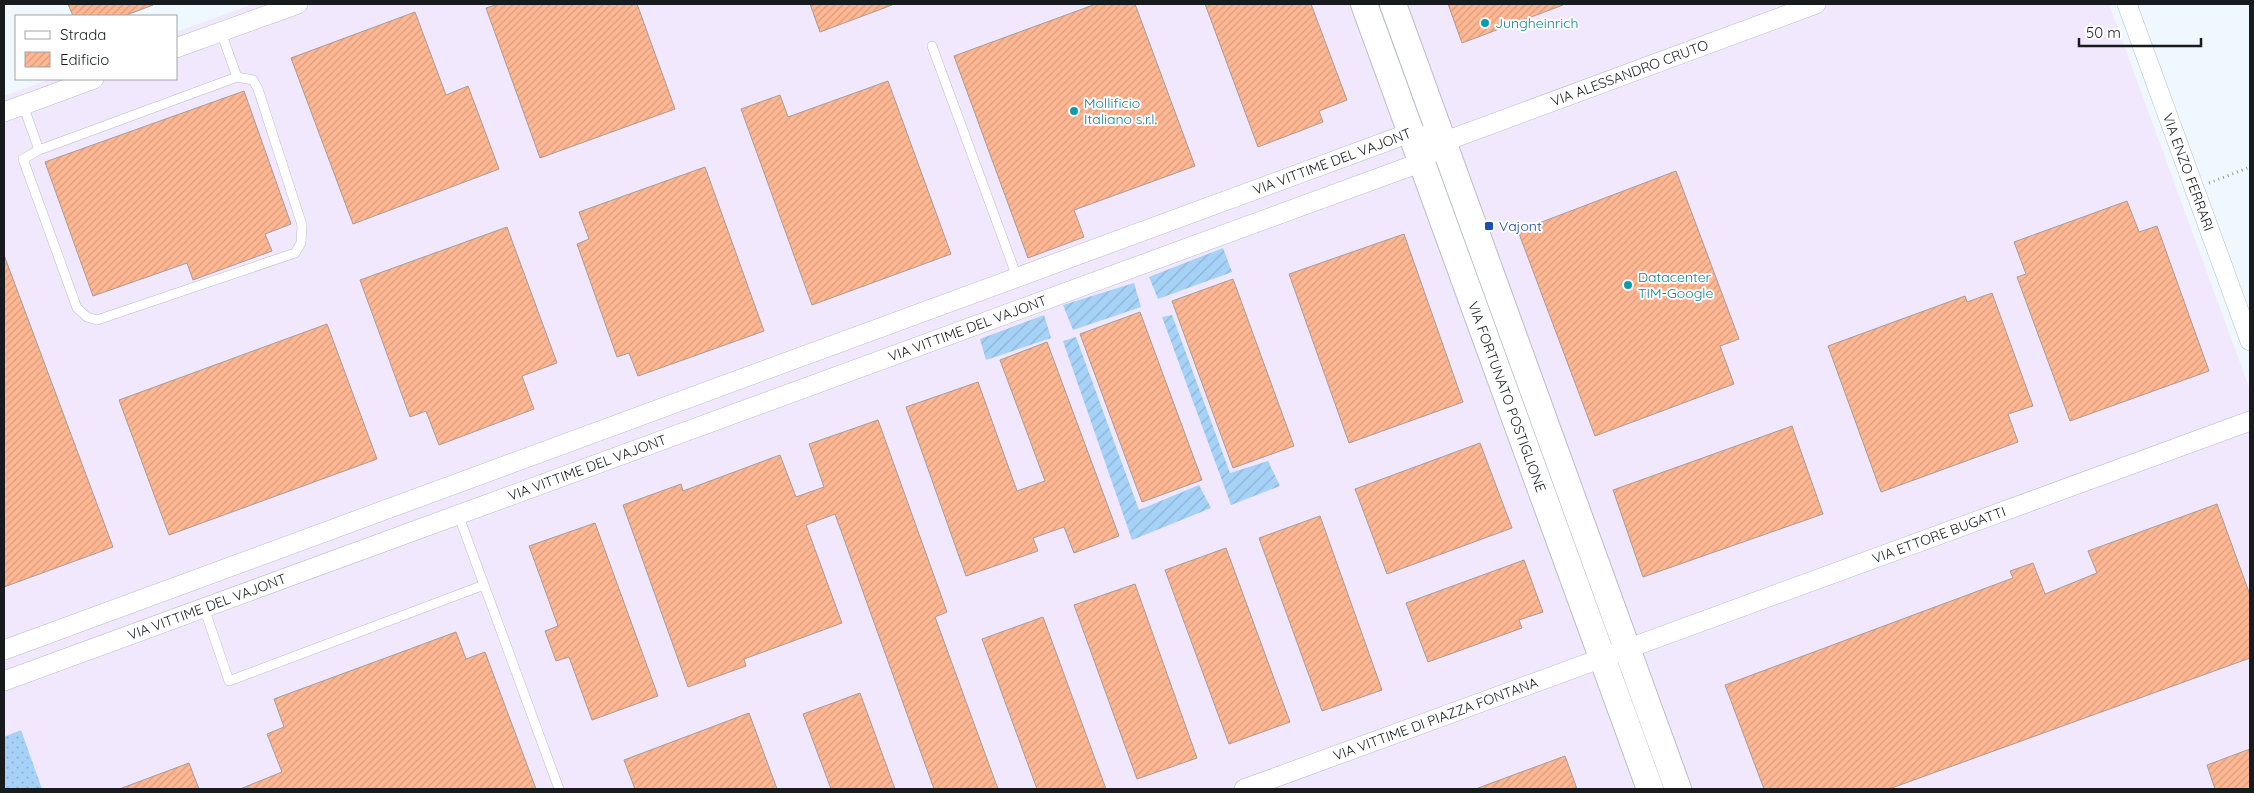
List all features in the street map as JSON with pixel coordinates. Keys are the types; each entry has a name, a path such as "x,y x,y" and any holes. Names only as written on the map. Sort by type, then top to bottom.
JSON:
{"street":[{"path":"178,47 298,4"},
{"name":"VIA FORTUNATO POSTIGLIONE","path":"1364,4 1422,162 1627,648 1678,789"},
{"name":"VIA FORTUNATO POSTIGLIONE","path":"1393,4 1443,142 1602,657 1650,789"},
{"name":"VIA ALESSANDRO CRUTO","path":"1443,142 1816,4"},
{"name":"VIA ENZO FERRARI","path":"2128,4 2250,340"},
{"path":"4,112 91,80"},
{"name":"VIA VITTIME DEL VAJONT","path":"4,681 1422,162 1443,142 1411,132 9,649"},
{"path":"1172,220 1182,250"},
{"name":"VIA ETTORE BUGATTI","path":"1627,648 2250,421"},
{"path":"608,428 619,456"},
{"path":"448,486 458,514"},
{"path":"194,580 204,608"},
{"path":"141,600 152,627"},
{"name":"VIA VITTIME DI PIAZZA FONTANA","path":"1244,789 1627,648"},
{"path":"9,649 24,674"}],"lane":[{"path":"221,32 238,77"},
{"path":"932,46 1017,278"},
{"path":"238,77 252,80 258,89 302,225 301,243 295,253 97,320 88,317 77,308 24,163 23,159 26,156 39,150 238,77"},
{"path":"23,105 39,150"},
{"path":"458,514 559,789"},
{"path":"204,608 229,681 484,585"}],"path":[{"path":"2194,189 2250,167"}],"shaded area":[{"path":"253,4 2109,4 2250,390 2250,789 4,789 4,96 48,80 178,80 178,31"},
{"path":"1223,248 1232,272 1158,299 1149,277"},
{"path":"1134,283 1141,307 1073,330 1063,305"},
{"path":"1044,315 1051,338 986,360 980,339"},
{"path":"1172,315 1230,473 1268,461 1280,486 1231,505 1162,317"},
{"path":"1076,337 1139,510 1199,485 1211,508 1132,540 1063,341"},
{"path":"21,730 42,789 4,789 4,737"}],"building":[{"path":"68,4 153,4 127,15 73,15"},
{"path":"499,4 637,4 675,109 540,158 486,8"},
{"path":"810,4 892,4 892,5 820,32"},
{"name":"Mollificio Italiano s.r.l.","path":"1096,4 1135,4 1195,166 1074,210 1084,237 1028,258 954,56"},
{"path":"1205,4 1311,4 1347,100 1319,111 1323,122 1258,147"},
{"name":"Jungheinrich","path":"1448,4 1563,4 1563,5 1462,43"},
{"path":"415,12 446,95 468,86 499,169 353,224 291,58"},
{"path":"888,81 951,254 812,305 741,109 780,95 788,117"},
{"path":"244,91 291,224 265,234 272,251 193,280 187,263 93,296 45,162"},
{"path":"705,167 764,331 638,376 629,353 617,357 577,244 589,239 579,212"},
{"name":"Datacenter TIM-Google","path":"1676,171 1739,339 1720,346 1734,384 1595,436 1518,231"},
{"path":"2127,201 2139,232 2157,226 2209,371 2070,421 2017,277 2026,274 2014,242"},
{"path":"507,227 557,363 522,376 534,409 439,445 426,411 410,417 360,280"},
{"path":"1404,234 1463,402 1349,443 1289,274"},
{"path":"4,255 113,547 4,587"},
{"path":"1233,279 1294,446 1233,468 1172,301"},
{"path":"1992,293 2033,406 2008,414 2018,442 1881,492 1828,346 1965,296 1967,302"},
{"path":"1140,312 1202,480 1142,502 1080,334"},
{"path":"327,324 377,459 169,535 119,400"},
{"path":"1047,342 1119,536 1074,553 1064,527 1033,538 1038,551 966,576 906,407 978,382 1017,491 1045,481 1000,360"},
{"path":"878,420 947,612 935,617 998,789 934,789 835,514 806,525 842,623 744,659 746,666 688,687 623,505 681,484 683,491 780,455 796,497 824,487 809,444"},
{"path":"1792,426 1823,514 1643,577 1613,490"},
{"path":"1480,443 1512,528 1387,574 1355,489"},
{"path":"2217,504 2250,595 2250,658 1889,789 1764,789 1725,685 2013,578 2010,571 2033,563 2045,594 2097,573 2088,551"},
{"path":"1320,516 1382,690 1322,711 1259,538"},
{"path":"595,523 658,696 592,720 569,657 556,661 545,631 558,626 529,546"},
{"path":"1226,548 1290,722 1229,744 1165,570"},
{"path":"1524,560 1543,612 1519,620 1522,628 1428,662 1406,603"},
{"path":"1135,584 1197,758 1137,779 1074,605"},
{"path":"1043,617 1106,789 1037,789 982,639"},
{"path":"456,632 466,659 485,652 536,789 240,789 282,772 267,734 284,727 274,699"},
{"path":"860,693 895,789 831,789 803,714"},
{"path":"749,713 777,789 635,789 624,760"},
{"path":"2250,749 2250,789 2215,789 2207,765"},
{"path":"1565,756 1577,789 1478,789 1478,788"},
{"path":"189,763 199,789 122,789 122,788"}],"place":[{"name":"Jungheinrich","path":"1485,23"},
{"name":"Mollificio Italiano s.r.l.","path":"1074,111"},
{"name":"Vajont","path":"1489,226"},
{"name":"Datacenter TIM-Google","path":"1628,285"}]}
